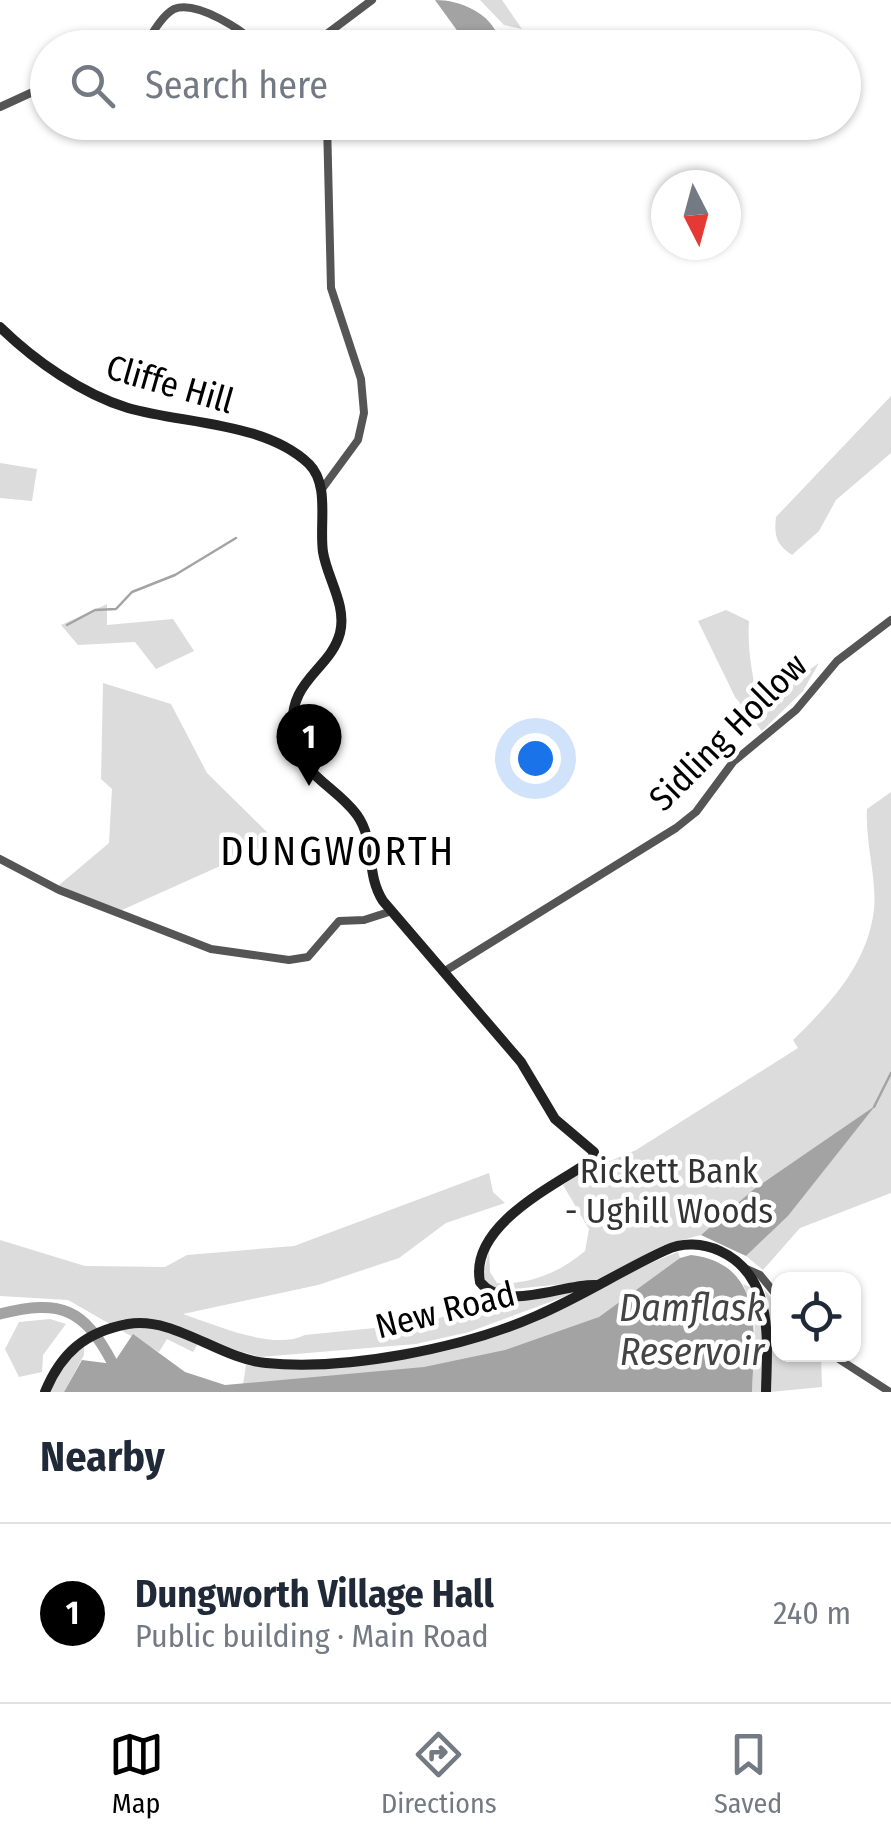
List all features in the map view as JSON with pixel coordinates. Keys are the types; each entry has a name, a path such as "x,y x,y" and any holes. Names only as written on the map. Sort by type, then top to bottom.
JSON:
{"main road":[{"name":"Cliffe Hill","path":"0,327 101,398 280,446 310,465 322,489"},
{"path":"322,489 323,549 342,623 338,639 301,689 294,709 295,744 308,770 362,824 369,839 372,882 392,911 522,1062 555,1120 594,1152 591,1161 527,1204 497,1231 479,1260 480,1282 496,1294 511,1296 594,1286"},
{"name":"New Road","path":"44,1392 56,1365 74,1345 124,1324 157,1326 242,1359 268,1364 344,1360 445,1344 512,1326 681,1244 714,1248 744,1268"},
{"path":"744,1268 765,1307 766,1392"}],"street":[{"path":"333,30 372,0"},
{"path":"156,30 169,13 182,6 233,22 241,30"},
{"path":"0,107 30,93"},
{"path":"322,489 358,440 364,413 361,378 331,288 327,140"},
{"name":"Sidling Hollow","path":"445,971 676,828 696,812 733,762 796,710 837,661 891,620"},
{"path":"0,859 59,890 210,949 289,960 308,957 339,921 364,920 392,911"},
{"path":"744,1268 760,1274 771,1288"},
{"path":"843,1362 890,1392"}],"green space":[{"path":"480,0 502,0 522,29 504,25"},
{"path":"891,396 891,453 836,500 819,531 792,555 777,539 776,517"},
{"path":"0,463 37,469 32,501 0,498"},
{"path":"107,604 107,625 173,619 194,651 156,669 135,642 78,645 61,625"},
{"path":"726,610 749,621 758,705 819,663 803,691 762,731 735,697 698,621"},
{"path":"103,683 171,704 207,773 276,841 122,910 58,886 109,843 112,789 101,779"},
{"name":"Rickett Bank - Ughill Woods","path":"891,792 891,1193 800,1228 763,1270 746,1256 788,1216 871,1110 754,1189 701,1235 664,1245 594,1281 504,1290 491,1287 483,1277 489,1250 490,1272 497,1283 544,1276 585,1251 589,1229 563,1185 598,1160 603,1164 636,1150 798,1048 793,1040 833,998 864,948 874,910 867,809"},
{"path":"489,1173 493,1192 505,1203 446,1223 399,1258 318,1285 183,1314 244,1335 277,1340 424,1323 467,1309 462,1300 480,1292 497,1301 577,1292 469,1332 416,1344 260,1357 200,1340 193,1352 167,1339 159,1352 68,1300 0,1296 0,1240 85,1266 165,1267 187,1255 294,1246"},
{"name":"Rickett Bank - Ughill Woods","path":"678,1252 680,1258 641,1290 599,1317 557,1335 424,1368 243,1385 246,1365 272,1368 385,1358 495,1337"},
{"path":"743,1284 752,1288 761,1309 762,1392 752,1392 755,1316"},
{"path":"764,1289 771,1298 771,1362 821,1362 822,1387 770,1392 769,1306"},
{"path":"50,1319 66,1324 43,1355 42,1372 19,1377 5,1349 19,1322"},
{"path":"84,1345 84,1355 64,1392 50,1392 60,1367"}],"water":[{"path":"435,0 455,2 473,10 495,30 457,30"},
{"path":"875,1106 788,1216 746,1256 701,1235 754,1189"},
{"name":"Damflask Reservoir","path":"691,1255 715,1261 732,1272 744,1288 753,1326 752,1392 64,1392 82,1360 113,1364 133,1334 185,1372 225,1385 424,1367 505,1350 599,1317 680,1258"}],"waterway":[{"path":"67,625 95,610 116,609 132,592 175,575 236,538"},
{"path":"874,1107 891,1073"},
{"path":"0,1314 39,1308 68,1312 92,1330 113,1364"}],"place":[{"name":"Dungworth Village Hall","path":"309,786"}],"district":[{"name":"DUNGWORTH","path":"338,851"}]}
